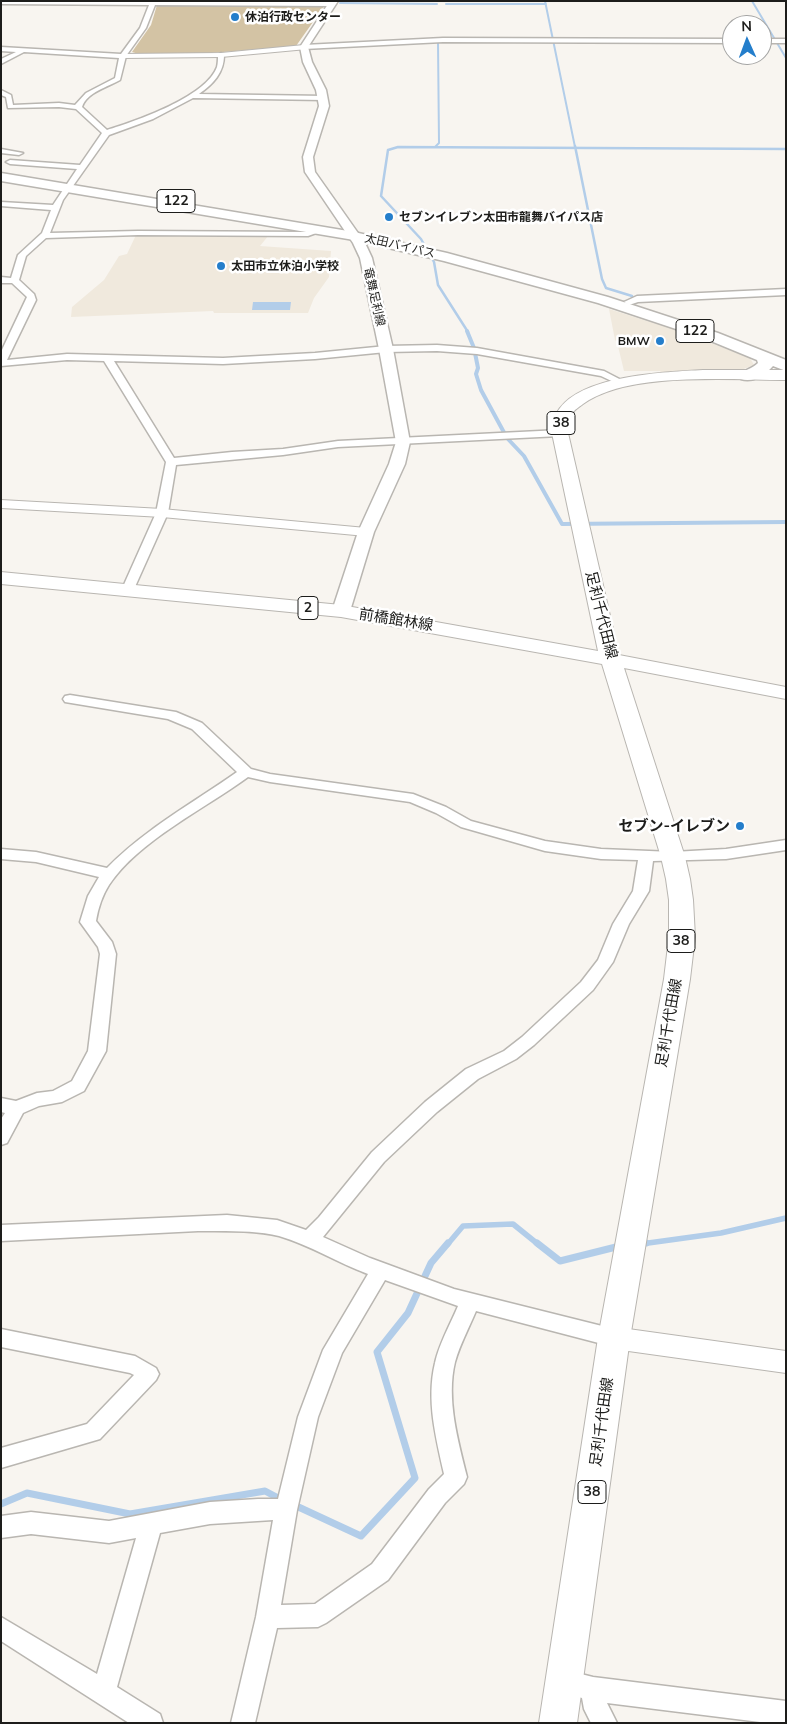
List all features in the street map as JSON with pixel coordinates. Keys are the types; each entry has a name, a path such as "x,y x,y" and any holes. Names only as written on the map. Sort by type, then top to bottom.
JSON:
{"highway":[{"name":"太田バイパス","path":"6,167 70,186 316,230 352,234 488,267 594,297 712,336 786,366"},
{"name":"太田バイパス","path":"1,177 70,186 449,252 629,302 786,357"},
{"path":"747,376 764,368 766,364 764,357"}],"main road":[{"path":"324,98 321,85 312,71 304,47 333,3"},
{"name":"竜舞足利線","path":"324,98 324,106 308,157 308,164 310,172 366,258 386,349 403,442 397,464 366,532 341,612"},
{"name":"足利千代田線","path":"558,1723 579,1685 614,1338 680,955 681,900 673,858 611,659 593,589 560,433 561,420 567,408 579,398 600,389 622,383 660,378 786,375"},
{"name":"前橋館林線","path":"1,578 128,589 341,612 516,640 786,693"}],"street":[{"path":"1,2 333,3"},
{"path":"78,107 79,102 84,96 118,78 123,56 143,28 153,2"},
{"path":"1,49 123,56 221,54 304,47 443,40 722,41"},
{"path":"772,41 786,41"},
{"path":"1,62 22,51"},
{"path":"14,281 22,255 44,236 55,208 106,133 151,118 192,96 214,77 221,66 221,54"},
{"path":"1,92 9,96 10,106 59,105 78,107 106,133"},
{"path":"192,96 324,98"},
{"path":"1,151 19,153"},
{"path":"6,167 82,167"},
{"path":"1,204 55,208"},
{"path":"44,236 138,233 308,234 316,230"},
{"path":"1,280 14,281 31,296 31,300 1,363"},
{"path":"629,302 636,299 786,292"},
{"path":"1,363 67,357 223,361 315,356 386,349 437,348 477,351 604,374 622,383"},
{"path":"108,358 112,368 171,462 162,513 128,589"},
{"path":"171,462 232,455 283,452 338,444 403,442 499,434 560,433"},
{"path":"1,504 162,513 366,532"},
{"path":"70,699 171,715 197,726 246,772 270,778 413,798 466,824 545,846 601,854 673,858 726,854 786,845"},
{"path":"1,1138 9,1106 56,1097 78,1086 97,1051 108,954 106,946 88,922 92,904 109,874 145,842 246,772"},
{"path":"1,854 36,857 109,874"},
{"path":"309,1239 326,1222 378,1157 431,1107 472,1074 510,1055 528,1041 587,986 605,962 621,924 641,891 646,857"},
{"path":"1,1233 227,1223 277,1228 309,1239 380,1271 470,1302 614,1338 786,1362"},
{"path":"243,1723 268,1617 286,1510 308,1417 333,1350 380,1271"},
{"path":"268,1617 318,1615 380,1572 437,1496 456,1477 449,1449 442,1394 445,1364 470,1302"},
{"path":"1,1338 135,1365 149,1374 93,1432 1,1458"},
{"path":"1,1527 31,1524 109,1532 210,1513 258,1509 286,1510"},
{"path":"104,1692 151,1525"},
{"path":"1,1628 151,1723"},
{"path":"579,1685 786,1713"},
{"path":"579,1685 605,1723"}],"shaded area":[{"path":"157,5 325,5 296,46 211,53 142,55 132,52 151,25"},
{"name":"太田市立休泊小学校","path":"136,235 269,235 260,246 331,251 329,277 314,298 308,313 214,313 213,311 71,317 72,307 104,280 119,256 127,254"},
{"name":"BMW","path":"609,309 682,332 750,358 754,365 736,372 661,373 660,371 624,371"}],"water":[{"path":"253,302 291,302 290,310 252,310"}],"waterway":[{"path":"752,1 786,58"},
{"path":"340,3 437,4"},
{"path":"446,4 546,4"},
{"path":"546,4 575,147"},
{"path":"435,147 439,143 438,42"},
{"path":"468,332 438,285 434,262 421,239 381,196 388,150 398,147 575,148"},
{"path":"575,148 786,149"},
{"path":"575,148 602,279 606,288 632,296"},
{"path":"467,331 474,348 478,368 476,374 481,390 507,438 524,456 562,524 786,522"},
{"path":"646,1243 641,1244 721,1233 786,1218"},
{"path":"447,1245 463,1226 513,1224 539,1245"},
{"path":"292,1504 361,1536 415,1478 377,1352 408,1313 431,1263 448,1243"},
{"path":"537,1243 560,1261 620,1246"},
{"path":"1,1504 27,1493 130,1514 265,1491 282,1500"}],"place":[{"name":"休泊行政センター","path":"235,17"},
{"name":"セブンイレブン太田市龍舞バイパス店","path":"389,217"},
{"name":"太田市立休泊小学校","path":"221,266"},
{"name":"BMW","path":"660,341"},
{"name":"セブン-イレブン","path":"740,826"}]}
